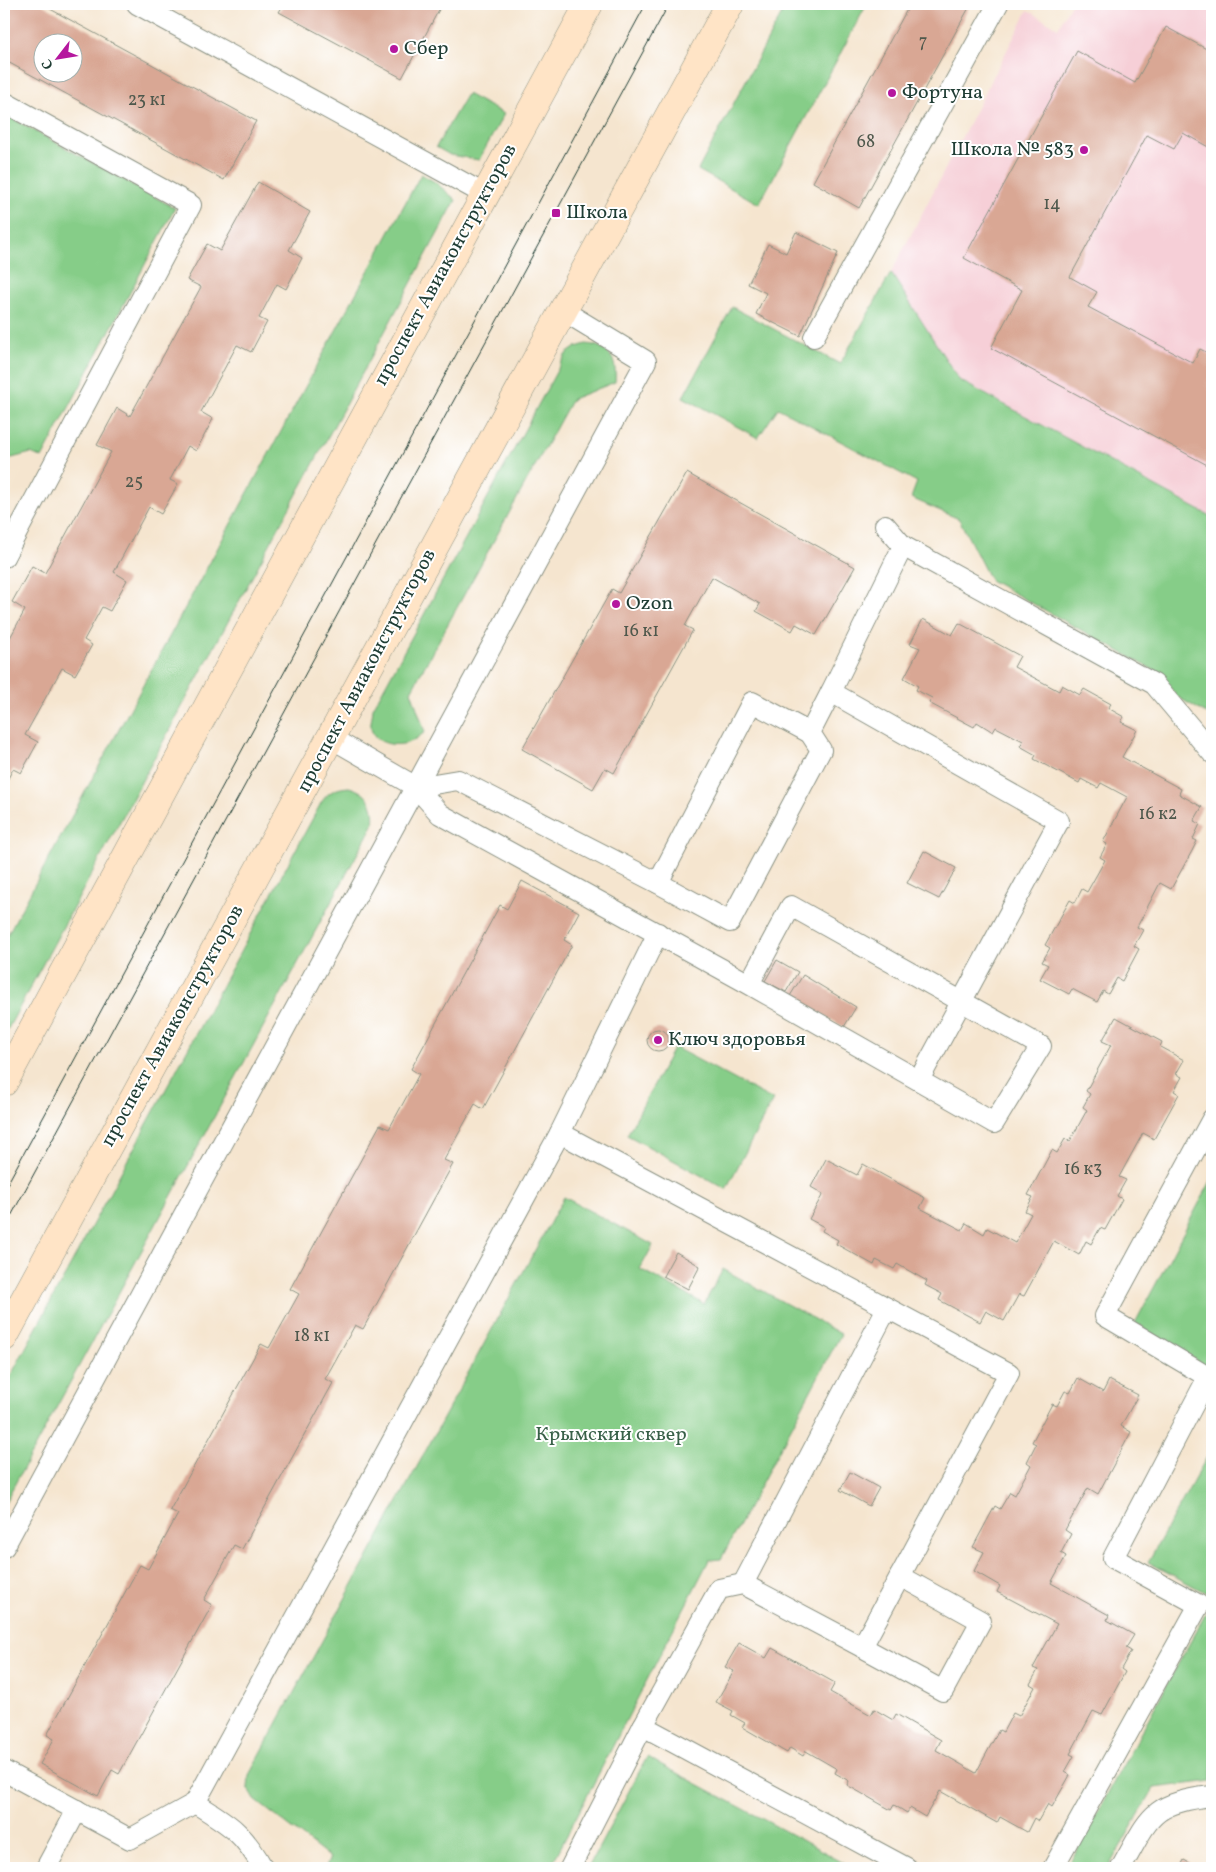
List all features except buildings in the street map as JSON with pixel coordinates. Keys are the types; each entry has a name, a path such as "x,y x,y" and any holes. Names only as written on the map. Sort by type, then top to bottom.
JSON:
{"street":[{"name":"проспект Авиаконструкторов","path":"4,1082 484,194 589,4"},
{"name":"проспект Авиаконструкторов","path":"4,1337 730,4"}],"lane":[{"path":"137,4 162,10 484,194"},
{"path":"814,337 998,4"},
{"path":"4,102 191,205 4,557"},
{"path":"4,1547 646,361 562,310"},
{"path":"886,525 903,546 1154,684 1212,753"},
{"path":"810,733 903,546"},
{"path":"831,692 1059,821 919,1080"},
{"path":"416,787 458,780 730,922 821,750 810,733 752,702 658,883"},
{"path":"331,738 416,787 440,814 658,933 994,1123 1041,1046 791,906 749,984"},
{"path":"4,1770 130,1839 195,1803 560,1133 658,933"},
{"path":"1053,1868 1199,1604 1113,1558 1208,1377 1105,1316 1212,1119"},
{"path":"560,1133 1009,1373 862,1647"},
{"path":"743,1584 887,1308"},
{"path":"570,1868 643,1726 720,1589 743,1584 943,1691 981,1621 900,1576"},
{"path":"643,1726 907,1868"},
{"path":"1121,1868 1148,1820 1165,1806 1184,1799 1212,1796"},
{"path":"195,1803 236,1831 250,1844 263,1868"},
{"path":"46,1868 77,1810"}],"shaded area":[{"name":"Школа № 583","path":"1071,4 1212,4 1212,515 1210,516 959,380 891,273 1028,10 1058,28"}],"green space":[{"path":"787,4 867,4 759,204 698,170"},
{"path":"467,94 504,114 479,160 450,155 436,147"},
{"path":"4,114 175,208 42,458 31,453 4,460"},
{"path":"421,174 435,182 456,200 4,1036 4,941"},
{"path":"891,273 959,380 1210,516 1212,515 1212,717 1176,696 1161,674 990,580 959,519 911,498 917,482 778,408 758,438 683,397 732,307 840,364"},
{"path":"586,344 601,348 610,355 615,367 615,382 572,399 411,691 425,732 407,743 388,744 382,741 373,734 371,728 373,708 566,354 576,347"},
{"path":"349,787 361,792 369,800 373,811 373,825 4,1504 4,1388 321,803 332,791"},
{"path":"674,1047 773,1100 726,1189 627,1135"},
{"path":"1212,1179 1212,1370 1135,1323"},
{"name":"Крымский сквер","path":"564,1197 653,1245 640,1269 704,1304 723,1269 841,1334 721,1559 709,1560 550,1868 325,1868 330,1858 255,1800 248,1788 249,1775"},
{"path":"1212,1448 1212,1596 1148,1562"},
{"path":"1212,1602 1212,1781 1154,1788 1108,1868 1067,1868"},
{"path":"647,1757 854,1868 588,1868"}],"tram line":[{"path":"4,1190 646,4"},
{"path":"4,1229 669,4"}],"place":[{"name":"Сбер","path":"394,49"},
{"name":"Фортуна","path":"892,93"},
{"name":"Школа № 583","path":"1084,150"},
{"name":"Школа","path":"556,213"},
{"name":"Ozon","path":"616,604"},
{"name":"Ключ здоровья","path":"658,1040"}]}
